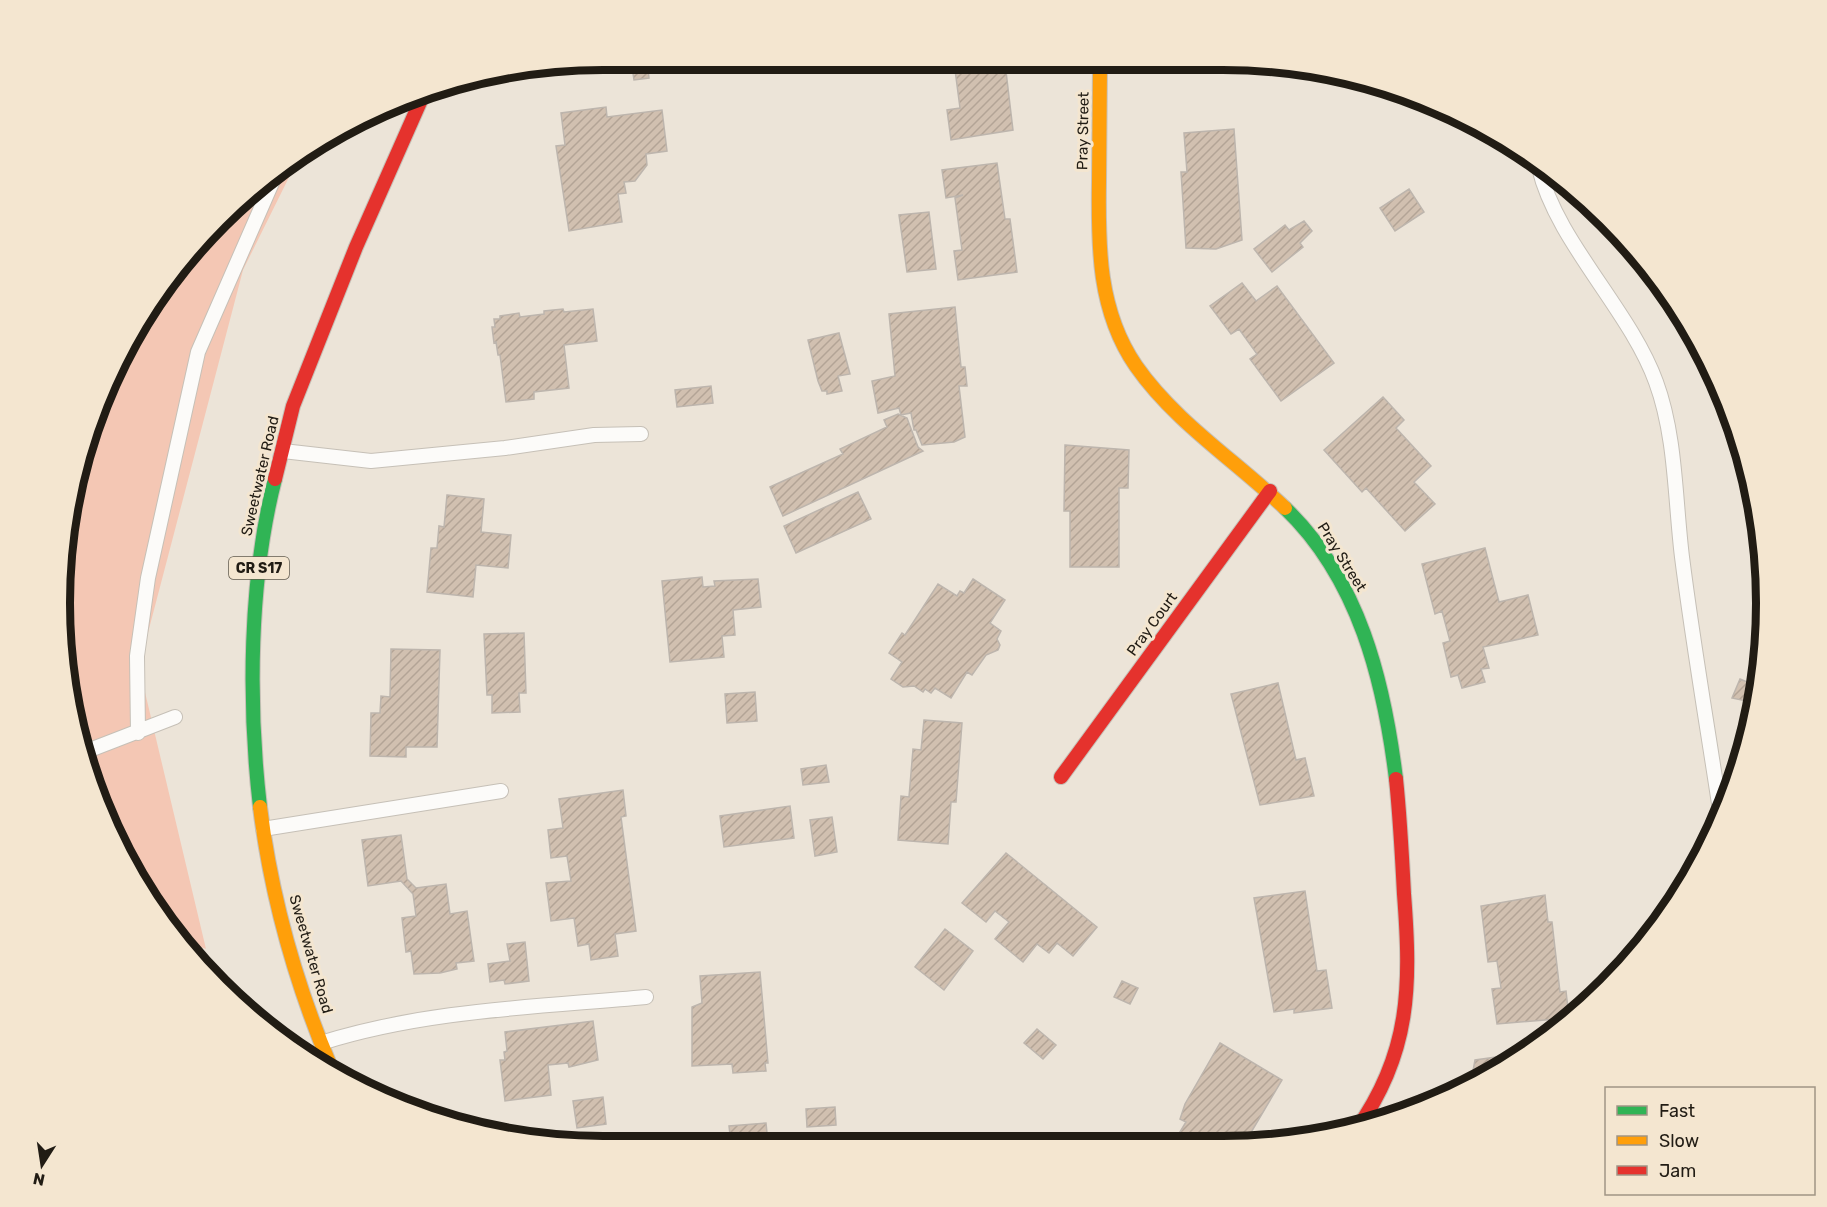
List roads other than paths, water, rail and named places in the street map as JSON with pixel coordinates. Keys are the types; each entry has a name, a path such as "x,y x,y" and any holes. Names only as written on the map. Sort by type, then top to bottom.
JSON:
{"street":[{"name":"Pray Street","path":"1100,71 1099,266 1109,311 1120,340 1156,391 1270,491 1313,539 1351,602 1379,678 1396,763 1408,966 1407,1006 1392,1065 1380,1092 1364,1117"},
{"name":"Sweetwater Road","path":"328,1059 306,1008 266,852 256,770 253,652 257,585 265,518 293,406 356,247 420,103"},
{"name":"Pray Court","path":"1061,777 1270,491"}],"lane":[{"path":"1543,177 1558,216 1623,321 1656,381 1667,430 1682,558 1718,800"},
{"path":"138,733 137,656 148,578 198,352 269,189"},
{"path":"283,451 371,461 505,448 594,435 640,434"},
{"path":"92,750 176,717"},
{"path":"263,829 501,791"},
{"path":"321,1043 365,1029 474,1013 646,997"}]}
